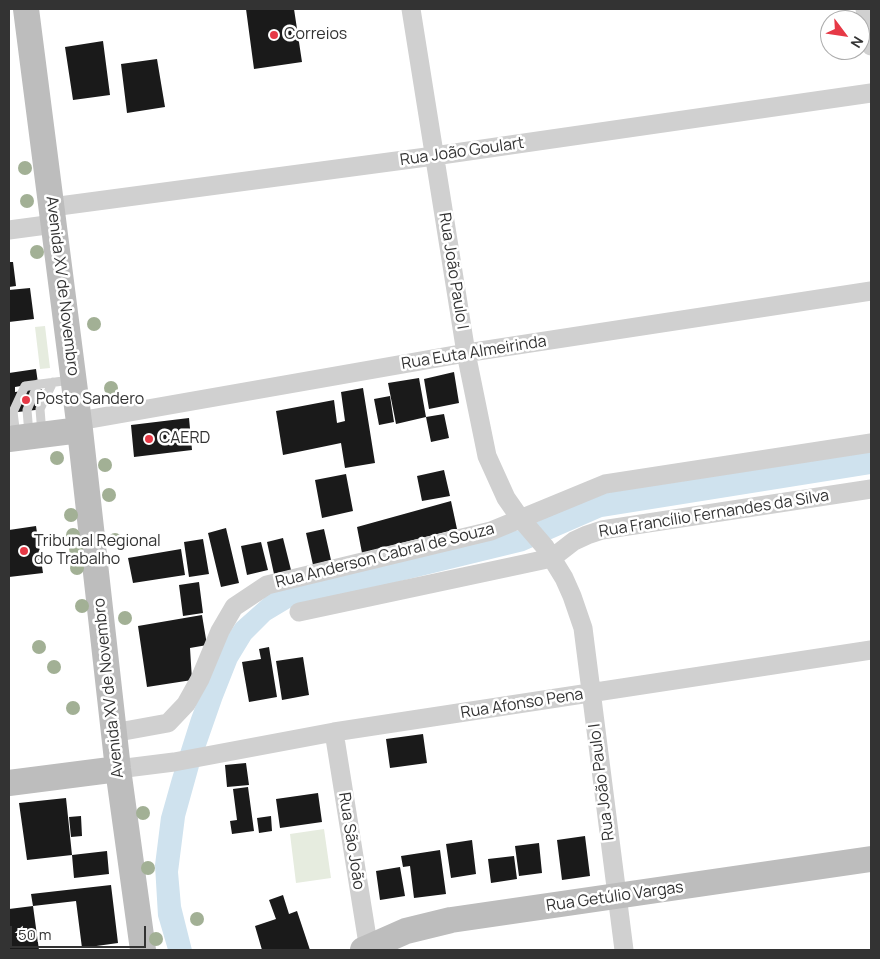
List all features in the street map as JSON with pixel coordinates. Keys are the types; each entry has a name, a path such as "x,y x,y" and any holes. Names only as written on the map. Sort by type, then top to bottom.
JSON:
{"street":[{"name":"Avenida XV de Novembro","path":"26,9 53,215 64,381 80,426 113,733 143,950"},
{"name":"Rua João Paulo I","path":"411,9 466,353 487,456 506,498 535,537 572,596 583,628 624,950"},
{"path":"865,9 871,46"},
{"name":"Rua João Goulart","path":"9,230 53,215 434,156 871,93"},
{"name":"Rua Euta Almeirinda","path":"80,426 466,353 871,291"},
{"path":"24,437 80,426"},
{"name":"Rua Anderson Cabral de Souza","path":"113,733 168,723 186,704 200,679 220,631 234,607 267,585 491,531 535,537 605,484 871,443"},
{"name":"Rua Francílio Fernandes da Silva","path":"299,612 535,537 574,541 602,530 871,489"},
{"name":"Rua Afonso Pena","path":"118,769 174,762 334,732 871,650"},
{"name":"Rua São João","path":"334,732 367,949"},
{"path":"9,783 118,769"},
{"name":"Rua Getúlio Vargas","path":"367,949 406,931 451,920 871,859"}],"lane":[{"path":"24,437 14,412 25,386 64,381"},
{"path":"24,437 40,409 64,381"},
{"path":"24,437 27,410 38,384"}],"shaded area":[{"path":"45,326 50,368 40,369 35,327"},
{"path":"324,829 331,878 296,883 290,834"}],"water":[{"path":"871,452 871,474 602,517 524,551 290,608 270,620 251,639 237,662 200,763 185,817 178,872 181,906 192,950 168,950 158,916 155,865 161,817 172,778 191,718 215,654 236,623 271,592 292,585 519,530 599,494"}],"building":[{"name":"Correios","path":"246,9 294,9 302,62 254,69"},
{"path":"103,41 110,95 73,100 65,47"},
{"path":"157,59 165,107 127,113 121,64"},
{"path":"9,262 13,262 16,286 9,287"},
{"path":"30,288 34,319 9,322 9,290"},
{"name":"Posto Sandero","path":"36,369 38,383 15,387 15,392 42,389 44,409 9,413 9,373"},
{"path":"454,372 459,403 429,409 424,379"},
{"path":"419,378 426,417 396,424 388,383"},
{"path":"363,388 375,463 345,468 341,443 283,455 276,411 334,400 337,423 345,421 341,392"},
{"path":"390,396 394,422 379,425 374,399"},
{"path":"444,414 449,438 431,442 426,417"},
{"path":"189,418 192,450 134,457 131,425"},
{"path":"444,470 450,496 422,501 417,476"},
{"path":"346,474 353,511 322,518 315,480"},
{"path":"451,501 457,529 362,553 357,527"},
{"name":"Tribunal Regional do Trabalho","path":"36,526 43,573 9,577 9,530"},
{"path":"226,528 239,583 221,587 208,533"},
{"path":"324,529 331,560 313,565 306,533"},
{"path":"283,538 291,570 274,574 267,542"},
{"path":"203,539 209,574 189,577 184,542"},
{"path":"261,542 268,570 247,575 241,546"},
{"path":"181,549 185,575 133,583 128,558"},
{"path":"199,582 203,613 183,616 179,585"},
{"path":"202,615 207,645 190,648 192,680 147,687 138,626"},
{"path":"269,647 277,697 249,702 242,662 261,659 259,649"},
{"path":"303,657 309,695 282,700 276,661"},
{"path":"423,734 427,763 390,768 386,739"},
{"path":"246,763 249,785 227,787 225,765"},
{"path":"248,787 254,831 232,834 230,821 237,820 233,789"},
{"path":"318,793 322,822 280,828 276,799"},
{"path":"66,798 72,855 27,860 19,803"},
{"path":"81,816 82,836 71,837 69,817"},
{"path":"271,816 272,831 259,833 257,818"},
{"path":"585,836 590,876 562,880 557,840"},
{"path":"472,840 476,874 451,878 446,844"},
{"path":"539,843 542,873 519,876 515,846"},
{"path":"440,850 446,894 414,898 410,866 403,867 401,856"},
{"path":"107,851 109,874 74,878 72,855"},
{"path":"514,856 517,879 491,883 488,859"},
{"path":"400,867 405,896 380,900 376,871"},
{"path":"111,885 118,943 82,948 76,901 33,906 31,894"},
{"path":"283,895 289,914 297,911 310,950 262,950 255,926 276,919 269,900"},
{"path":"33,906 39,950 9,950 9,909"}],"place":[{"name":"Correios","path":"274,35"},
{"name":"Posto Sandero","path":"26,400"},
{"name":"CAERD","path":"149,439"},
{"name":"Tribunal Regional do Trabalho","path":"24,551"}]}
